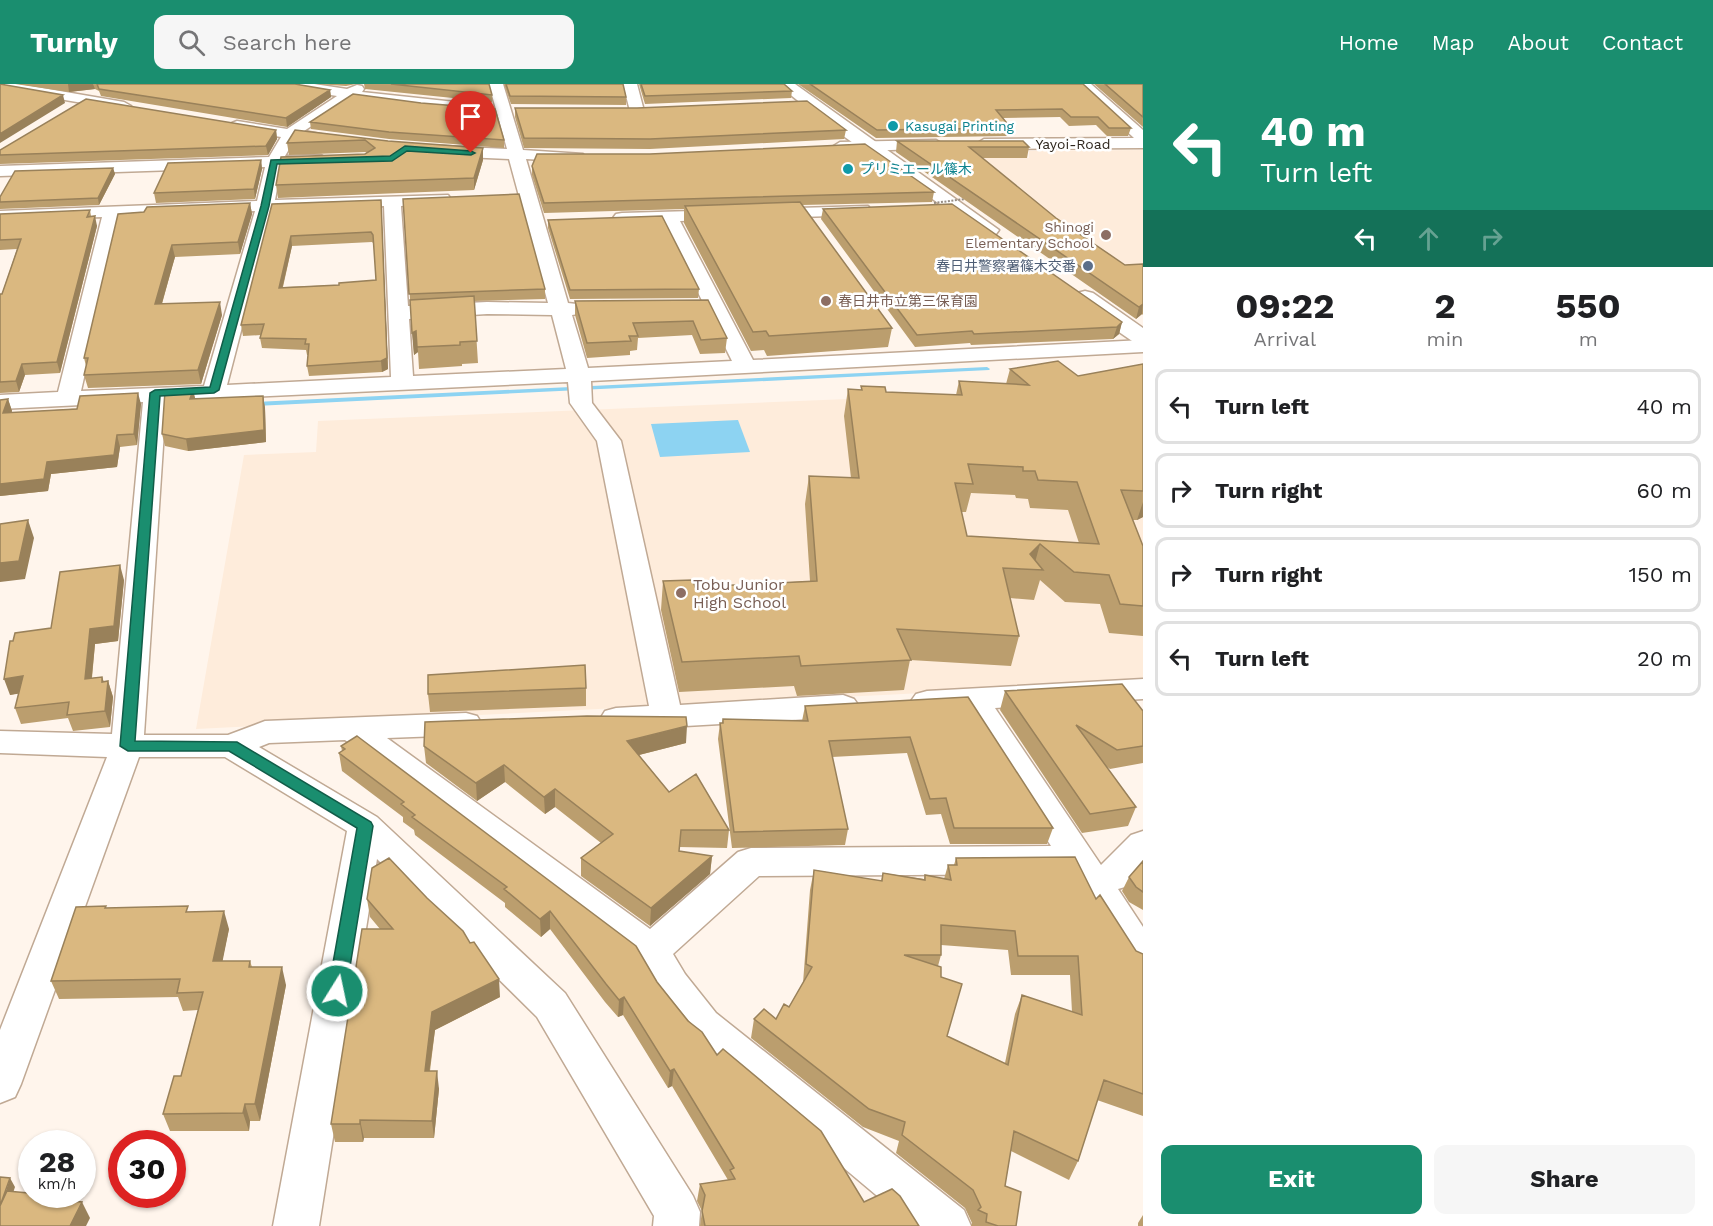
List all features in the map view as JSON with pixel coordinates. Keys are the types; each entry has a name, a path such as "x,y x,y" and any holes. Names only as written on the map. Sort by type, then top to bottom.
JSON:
{"main road":[{"path":"785,84 868,145 960,203 1002,240"},
{"path":"1068,286 1143,338"}],"street":[{"path":"287,84 358,89 435,105 521,111"},
{"path":"496,84 515,156 520,196 535,220 579,375 581,404 609,441 667,716"},
{"path":"630,84 637,111"},
{"path":"1083,84 1143,138"},
{"path":"0,85 143,110"},
{"path":"66,111 102,89"},
{"path":"214,390 265,206 274,162 290,134 358,89"},
{"path":"786,105 810,104"},
{"path":"618,111 656,110"},
{"path":"222,123 345,142"},
{"name":"Yayoi-Road","path":"826,147 1143,143"},
{"path":"427,150 515,156 598,157"},
{"path":"0,171 333,160"},
{"path":"0,216 459,199"},
{"path":"392,202 402,382"},
{"path":"933,205 960,203"},
{"path":"602,219 874,210"},
{"path":"68,398 112,212"},
{"path":"804,212 818,232"},
{"path":"669,217 746,367"},
{"path":"535,220 557,220"},
{"path":"691,307 715,306"},
{"path":"399,313 487,308 596,309"},
{"path":"895,338 909,357"},
{"path":"0,402 68,398 154,404 214,390 579,375 1143,346"},
{"path":"0,1084 128,746 154,404"},
{"path":"902,702 1143,689"},
{"path":"973,698 1143,958"},
{"path":"585,721 867,704"},
{"path":"0,742 231,746 265,732 492,724"},
{"path":"351,728 651,951 671,986 702,1024 948,1226"},
{"path":"231,746 365,826 551,1005 677,1212 676,1226"},
{"path":"296,1226 365,826"},
{"path":"651,951 751,862 1086,871 1112,877 1143,844"}],"path":[{"path":"933,205 960,203"}],"shaded area":[{"name":"Shinogi Elementary School","path":"1143,150 1143,273 1121,274 988,169 983,158 1029,158 1029,151"},
{"name":"Tobu Junior High School","path":"994,393 1143,504 1143,682 196,729 244,455 316,452 318,421"}],"water":[{"path":"738,420 750,452 660,457 651,424"}],"building":[{"path":"0,84 63,95 0,134"},
{"path":"97,84 295,84 330,90 286,118 99,89"},
{"path":"391,84 489,84 492,95"},
{"path":"506,84 623,84 626,97 510,96"},
{"path":"641,84 784,84 792,91 645,96"},
{"path":"810,84 1083,84 1131,128 1109,128 1098,117 1071,117 1062,109 996,110 1011,128 877,130"},
{"path":"1105,84 1143,84 1143,117"},
{"path":"353,94 421,103 495,109 504,140 389,132 310,122"},
{"path":"86,99 276,130 266,146 0,155 0,150"},
{"path":"807,101 846,130 650,139 524,138 515,108 637,108"},
{"path":"295,130 388,141 483,148 474,178 276,185 281,157 365,154 375,148 365,140 287,143"},
{"path":"897,141 1023,141 1029,147 969,147 1056,218 1125,265 1143,264 1143,304 1139,307"},
{"path":"865,144 934,192 544,203 532,166 537,154 650,154"},
{"path":"261,160 254,189 154,193 168,163"},
{"path":"113,168 98,198 0,202 0,197 15,171"},
{"path":"519,194 545,289 409,294 403,199"},
{"path":"381,200 387,358 381,361 307,366 309,344 305,344 306,339 260,338 264,324 241,325 272,204","holes":["371,232 376,280 339,283 339,285 279,288 291,236"]},
{"path":"800,202 892,328 769,336 766,331 753,332 685,206"},
{"path":"250,203 238,242 172,245 155,304 220,302 198,370 84,375 88,358 84,358 118,214 144,212 147,207"},
{"path":"952,204 1122,322 1117,327 917,335 823,209"},
{"path":"90,210 87,217 95,216 57,362 22,364 16,381 0,382 0,294 2,294 21,239 0,240 0,214"},
{"path":"662,216 699,289 570,290 548,220"},
{"path":"474,296 477,341 460,342 460,345 417,347 416,331 412,333 410,300"},
{"path":"708,300 727,338 701,340 693,321 633,323 638,336 629,336 631,341 587,343 575,301"},
{"path":"1058,361 1078,376 1143,364 1143,491 1121,490 1143,546 1143,606 1120,604 1109,575 1074,572 1040,544 1030,554 1043,570 1003,568 1019,636 897,629 911,660 801,666 799,656 682,662 663,581 693,580 695,587 817,581 809,476 859,478 848,389 862,390 861,386 885,387 886,392 962,395 959,381 1029,385 1010,369","holes":["968,464 1023,467 1023,471 1035,471 1038,480 1077,482 1099,544 967,536 955,483 973,484"]},
{"path":"193,390 190,399 263,396 264,430 186,439 162,434 165,391"},
{"path":"138,393 134,434 117,435 114,455 47,462 44,479 0,484 0,400 8,399 3,413 77,409 80,396"},
{"path":"28,520 19,561 0,563 0,524"},
{"path":"120,565 114,626 90,629 85,679 102,677 102,682 108,681 105,711 67,715 69,702 15,708 23,676 4,679 10,641 13,641 15,633 51,628 60,572"},
{"path":"585,665 586,688 428,694 428,675"},
{"path":"1122,684 1143,711 1143,746 1117,750 1076,725 1136,807 1090,814 1005,691"},
{"path":"968,697 1053,828 954,828 946,798 930,799 910,737 829,741 848,829 734,832 720,723 723,723 723,719 808,721 805,706"},
{"path":"587,716 686,717 687,726 627,741 669,792 696,774 729,830 681,830 679,851 712,856 651,908 581,858 613,834 555,789 544,797 504,765 476,783 424,746 425,722"},
{"path":"357,736 636,946 657,982 688,1021 702,1032 717,1055 723,1049 821,1131 864,1202 892,1189 900,1196 919,1226 705,1226 702,1211 705,1195 700,1184 735,1179 730,1170 734,1168 674,1069 670,1071 624,997 619,1000 550,911 540,919 504,889 507,887 412,817 415,815 401,804 404,802 339,753 345,749 341,746"},
{"path":"1075,857 1096,899 1100,895 1136,951 1143,954 1143,1094 1104,1080 1078,1161 1014,1131 1005,1186 1021,1192 1016,1226 998,1226 986,1222 987,1214 978,1210 981,1207 973,1190 902,1135 905,1122 869,1109 754,1019 764,1009 776,1019 784,1004 789,1007 812,967 806,964 814,870 882,881 883,873 925,880 925,875 951,880 948,865 957,865 956,858","holes":["941,925 1015,931 1018,956 1078,956 1082,1015 1022,995 1008,1065 947,1036 962,984 941,977 941,967 904,955 941,955"]},
{"path":"389,858 463,931 470,943 474,942 499,979 432,1012 425,1071 437,1071 432,1121 360,1120 360,1124 331,1124 362,929 393,929 367,899 372,868"},
{"path":"1143,861 1143,892 1129,877"},
{"path":"106,906 105,908 188,906 186,912 224,911 213,961 250,961 249,967 282,967 255,1104 245,1104 243,1113 163,1114 174,1076 181,1076 203,992 177,993 180,979 51,981 76,907"},
{"path":"0,1177 10,1178 0,1206"},
{"path":"7,1191 18,1192 18,1208 79,1208 70,1226 0,1226 0,1206"}],"waterway":[{"path":"255,404 987,369"}],"place":[{"name":"Kasugai Printing","path":"893,126"},
{"name":"プリミエール篠木","path":"848,169"},
{"name":"Shinogi Elementary School","path":"1106,235"},
{"name":"春日井警察署篠木交番","path":"1088,266"},
{"name":"春日井市立第三保育園","path":"826,301"},
{"name":"Tobu Junior High School","path":"681,593"}],"route":[{"path":"337,991 365,826 231,746 128,746 155,393 214,390 265,206 274,162 392,158 405,149 471,153"}]}
